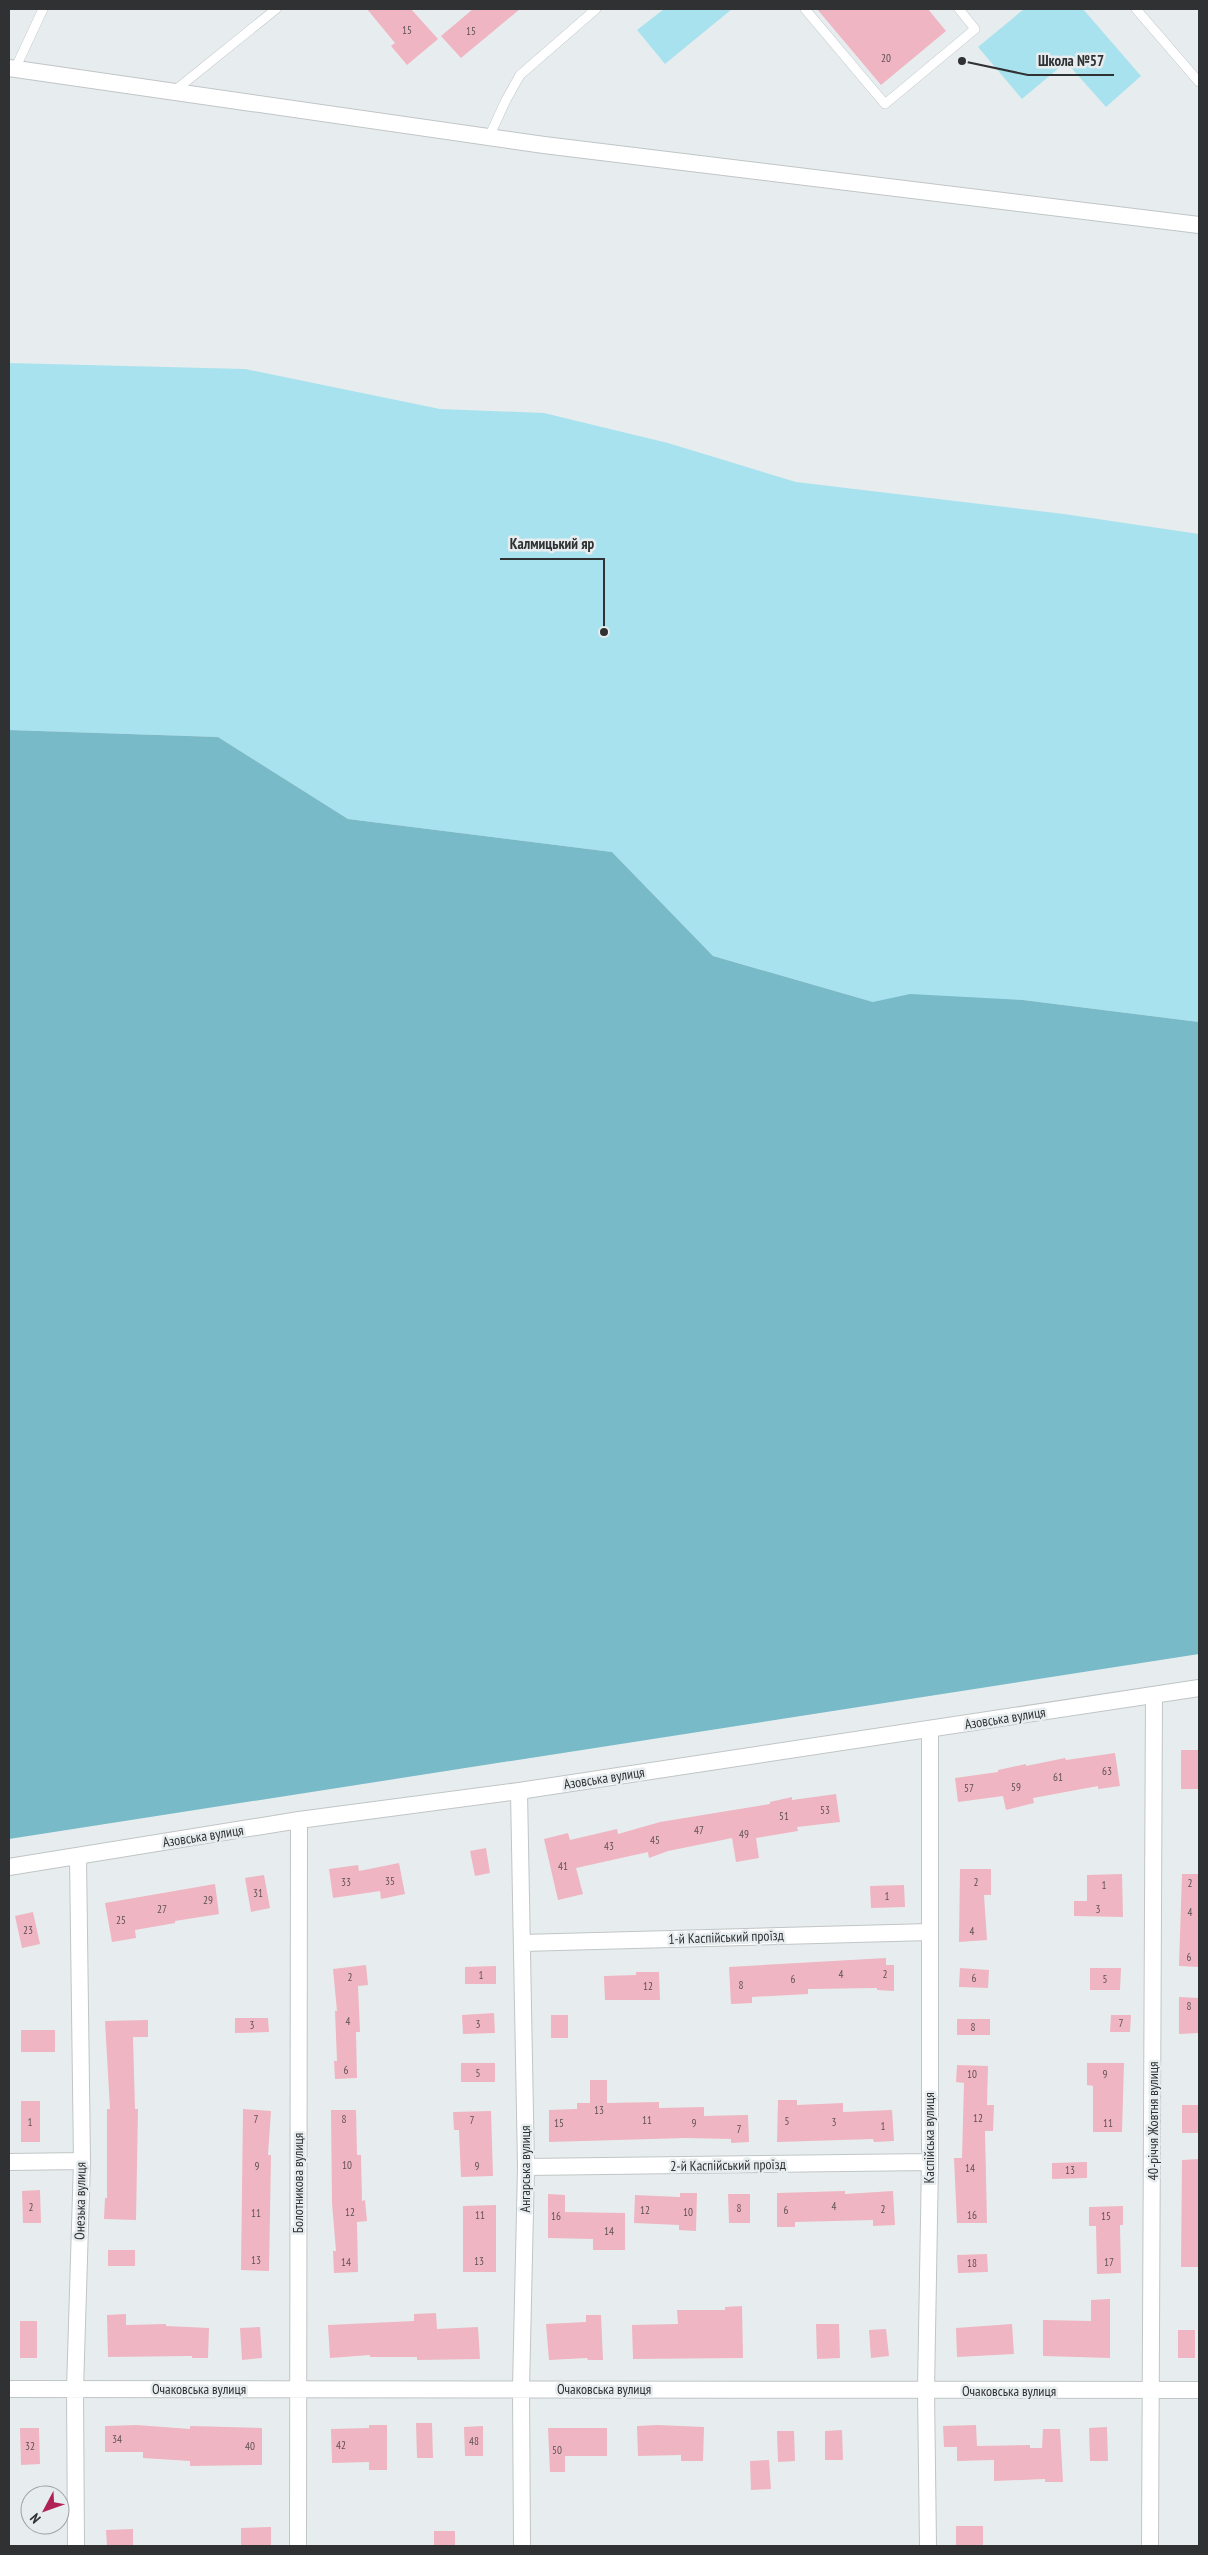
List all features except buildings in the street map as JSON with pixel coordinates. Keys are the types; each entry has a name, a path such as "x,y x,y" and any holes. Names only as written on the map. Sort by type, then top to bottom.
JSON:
{"street":[{"path":"12,69 489,137 1199,225"},
{"name":"Азовська вулиця","path":"9,1866 299,1820 519,1791 1199,1688"},
{"name":"40-річчя Жовтня вулиця","path":"1150,2546 1154,1695"},
{"name":"Каспійська вулиця","path":"928,2546 926,2390 930,2162 930,1729"},
{"name":"Ангарська вулиця","path":"519,1791 526,2167 521,2388 522,2546"},
{"name":"Болотникова вулиця","path":"298,2546 299,1820"},
{"name":"Онезька вулиця","path":"76,2546 75,2389 82,2161 78,1856"},
{"name":"1-й Каспійський проїзд","path":"522,1943 930,1932"},
{"path":"9,2162 82,2161"},
{"name":"2-й Каспійський проїзд","path":"526,2167 930,2162"},
{"name":"Очаковська вулиця","path":"9,2389 1199,2390"}],"lane":[{"path":"12,69 43,9"},
{"path":"173,92 276,9"},
{"path":"489,137 520,75 596,9"},
{"path":"805,9 885,104 975,29 959,9"},
{"path":"1136,9 1199,82"}],"shaded area":[{"path":"664,9 732,9 665,64 637,30"},
{"path":"1024,9 1083,9 1141,76 1106,107 1066,62 1022,99 978,47"},
{"path":"9,363 245,369 440,409 544,413 668,443 796,482 1064,514 1199,534 1199,1022 1023,1000 873,1002 713,956 612,852 348,819 218,737 9,730"},
{"path":"9,730 218,737 348,819 612,852 713,956 873,1002 910,994 1023,1000 1199,1022 1199,1654 9,1839"}],"place":[{"name":"Школа №57","path":"962,61"},
{"name":"Калмицький яр","path":"604,632"}]}
